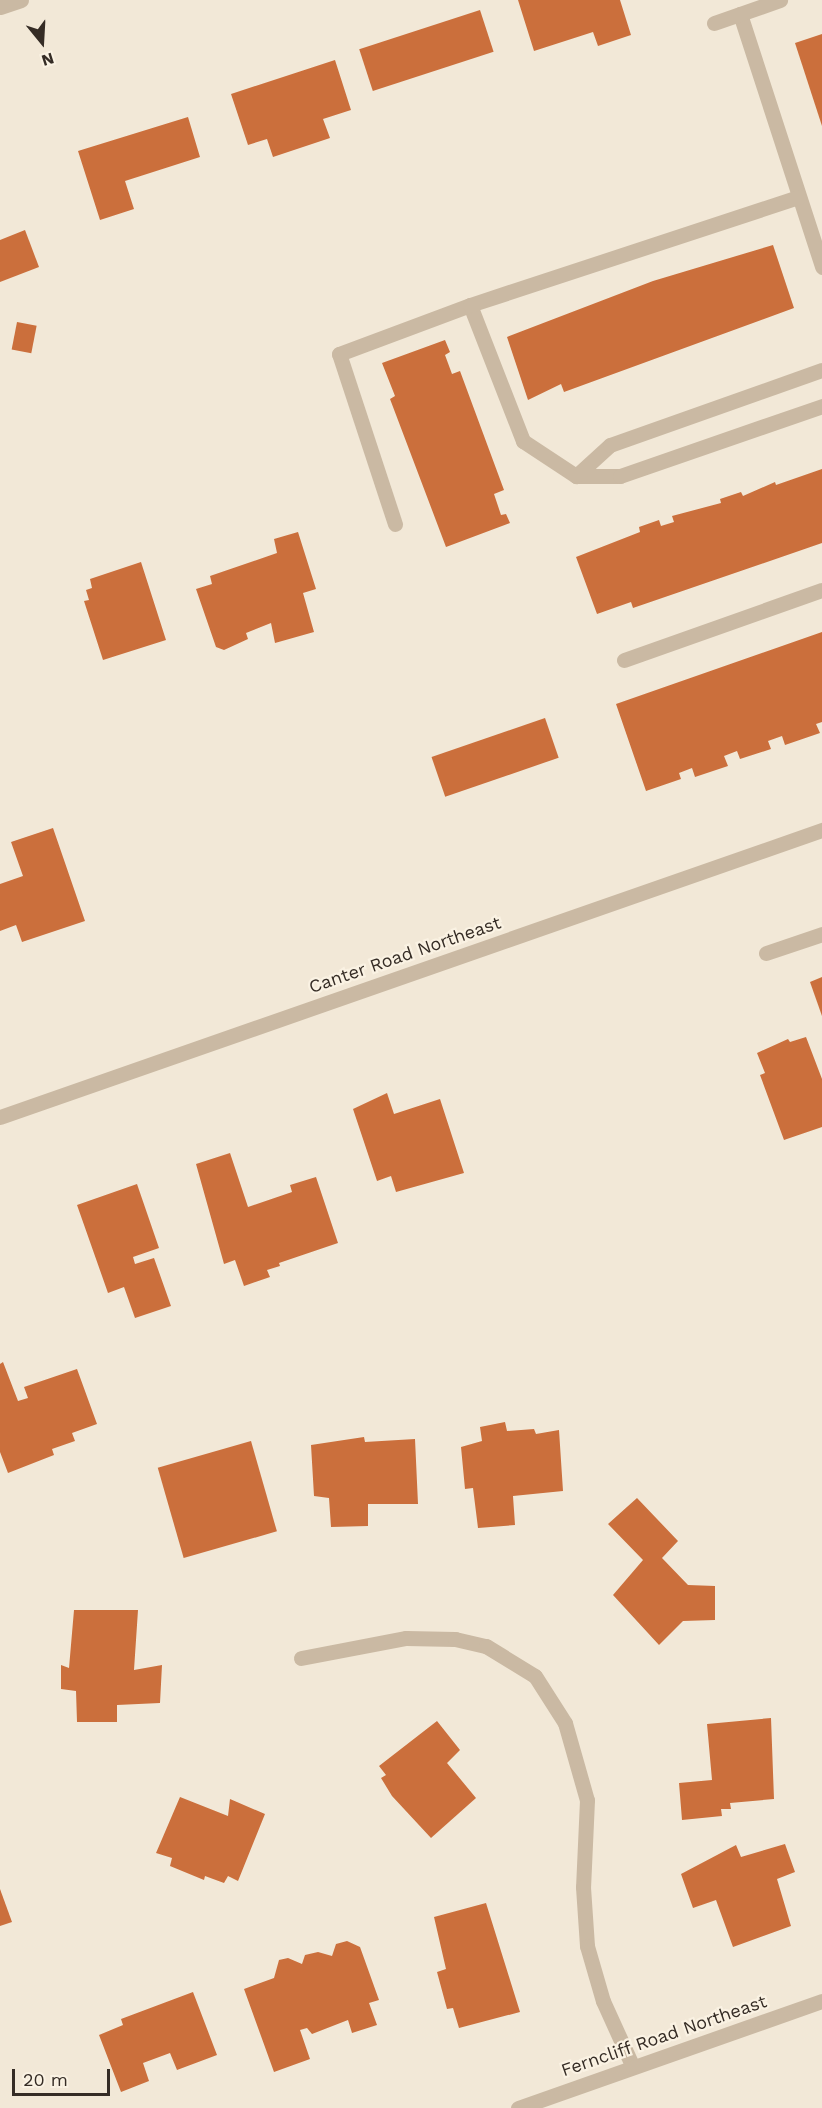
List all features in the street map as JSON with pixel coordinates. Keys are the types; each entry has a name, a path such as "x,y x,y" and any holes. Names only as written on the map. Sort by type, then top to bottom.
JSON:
{"street":[{"path":"0,7 21,0"},
{"path":"714,23 780,0"},
{"path":"740,14 822,267"},
{"path":"395,524 339,354 470,305 799,197"},
{"path":"470,305 523,441 576,476 620,476 822,406"},
{"path":"576,476 610,445 822,370"},
{"path":"624,660 822,590"},
{"name":"Canter Road Northeast","path":"0,1117 822,830"},
{"path":"766,953 822,934"},
{"path":"302,1658 406,1638 455,1639 486,1646 535,1676 565,1723 587,1800 583,1887 587,1946 603,2001 633,2067"},
{"name":"Ferncliff Road Northeast","path":"518,2108 822,2001"}],"building":[{"path":"518,0 620,0 631,35 598,46 593,32 534,51"},
{"path":"480,10 494,52 373,91 359,49"},
{"path":"822,34 822,126 795,43"},
{"path":"335,60 351,110 323,119 330,138 273,157 267,139 248,145 231,94"},
{"path":"188,117 200,157 125,181 134,209 100,220 78,151"},
{"path":"25,230 39,267 0,282 0,240"},
{"path":"773,245 794,308 564,392 561,384 528,400 507,337 653,281"},
{"path":"17,322 37,326 31,353 12,349"},
{"path":"445,340 450,352 445,355 452,374 460,371 504,490 494,494 501,515 506,514 510,523 446,547 390,399 395,396 382,363"},
{"path":"822,469 822,543 633,608 631,602 597,614 576,557 640,532 639,527 659,520 661,526 674,522 672,516 721,503 720,499 741,492 743,496 775,482 776,485"},
{"path":"298,532 316,589 303,593 314,632 275,643 271,623 246,633 248,639 224,650 216,647 196,589 212,584 210,576 277,553 274,539"},
{"path":"141,562 166,640 103,660 84,601 89,600 86,590 92,588 90,579"},
{"path":"822,632 822,722 816,724 820,733 785,745 782,736 768,741 771,749 740,759 737,751 724,756 728,766 695,777 692,768 679,773 681,779 646,791 616,704"},
{"path":"545,718 559,758 445,797 432,757"},
{"path":"53,828 85,921 22,942 16,925 0,931 0,884 23,876 11,842"},
{"path":"822,977 822,1016 810,982"},
{"path":"806,1037 822,1079 822,1127 784,1140 760,1075 765,1073 757,1053 788,1039 790,1042"},
{"path":"387,1093 394,1114 440,1099 464,1173 396,1192 391,1176 377,1181 353,1109"},
{"path":"230,1153 248,1207 292,1192 290,1185 316,1177 338,1243 279,1263 280,1266 267,1270 270,1277 244,1286 235,1260 224,1264 196,1164"},
{"path":"137,1184 159,1248 133,1257 135,1264 154,1258 171,1306 135,1318 124,1287 108,1293 77,1205"},
{"path":"3,1362 18,1401 28,1398 24,1387 77,1369 97,1424 72,1433 75,1441 52,1449 54,1455 8,1473 0,1452 0,1364"},
{"path":"505,1422 507,1431 534,1429 536,1434 559,1430 563,1491 513,1496 515,1525 478,1528 473,1488 465,1489 461,1447 482,1441 480,1427"},
{"path":"364,1437 365,1442 415,1439 418,1504 368,1504 368,1526 331,1527 329,1498 314,1496 311,1445"},
{"path":"251,1441 277,1531 184,1558 158,1468"},
{"path":"637,1498 678,1541 662,1558 688,1585 715,1586 715,1620 683,1621 659,1645 613,1595 643,1560 608,1524"},
{"path":"74,1610 138,1610 134,1670 162,1665 160,1703 117,1705 117,1722 77,1722 76,1691 61,1689 61,1665 69,1668"},
{"path":"771,1718 774,1799 730,1803 731,1809 721,1809 722,1816 682,1820 679,1783 712,1780 707,1724"},
{"path":"437,1721 460,1750 447,1763 476,1798 431,1838 392,1796 381,1778 386,1775 379,1766"},
{"path":"180,1797 228,1816 230,1799 265,1814 238,1881 228,1876 224,1883 205,1876 204,1880 170,1866 172,1858 156,1853"},
{"path":"785,1844 795,1872 777,1879 791,1926 733,1947 716,1900 693,1908 681,1874 736,1845 741,1857"},
{"path":"0,1889 12,1922 0,1926"},
{"path":"486,1903 520,2012 459,2028 453,2008 447,2009 437,1972 446,1969 434,1917"},
{"path":"347,1941 360,1947 379,2000 369,2003 377,2025 352,2033 348,2020 312,2034 307,2028 300,2030 310,2059 274,2072 244,1989 274,1978 279,1960 288,1958 302,1964 305,1955 318,1952 332,1956 336,1944"},
{"path":"193,1992 217,2055 177,2070 170,2053 143,2063 149,2081 121,2092 99,2035 123,2025 121,2019"}]}
